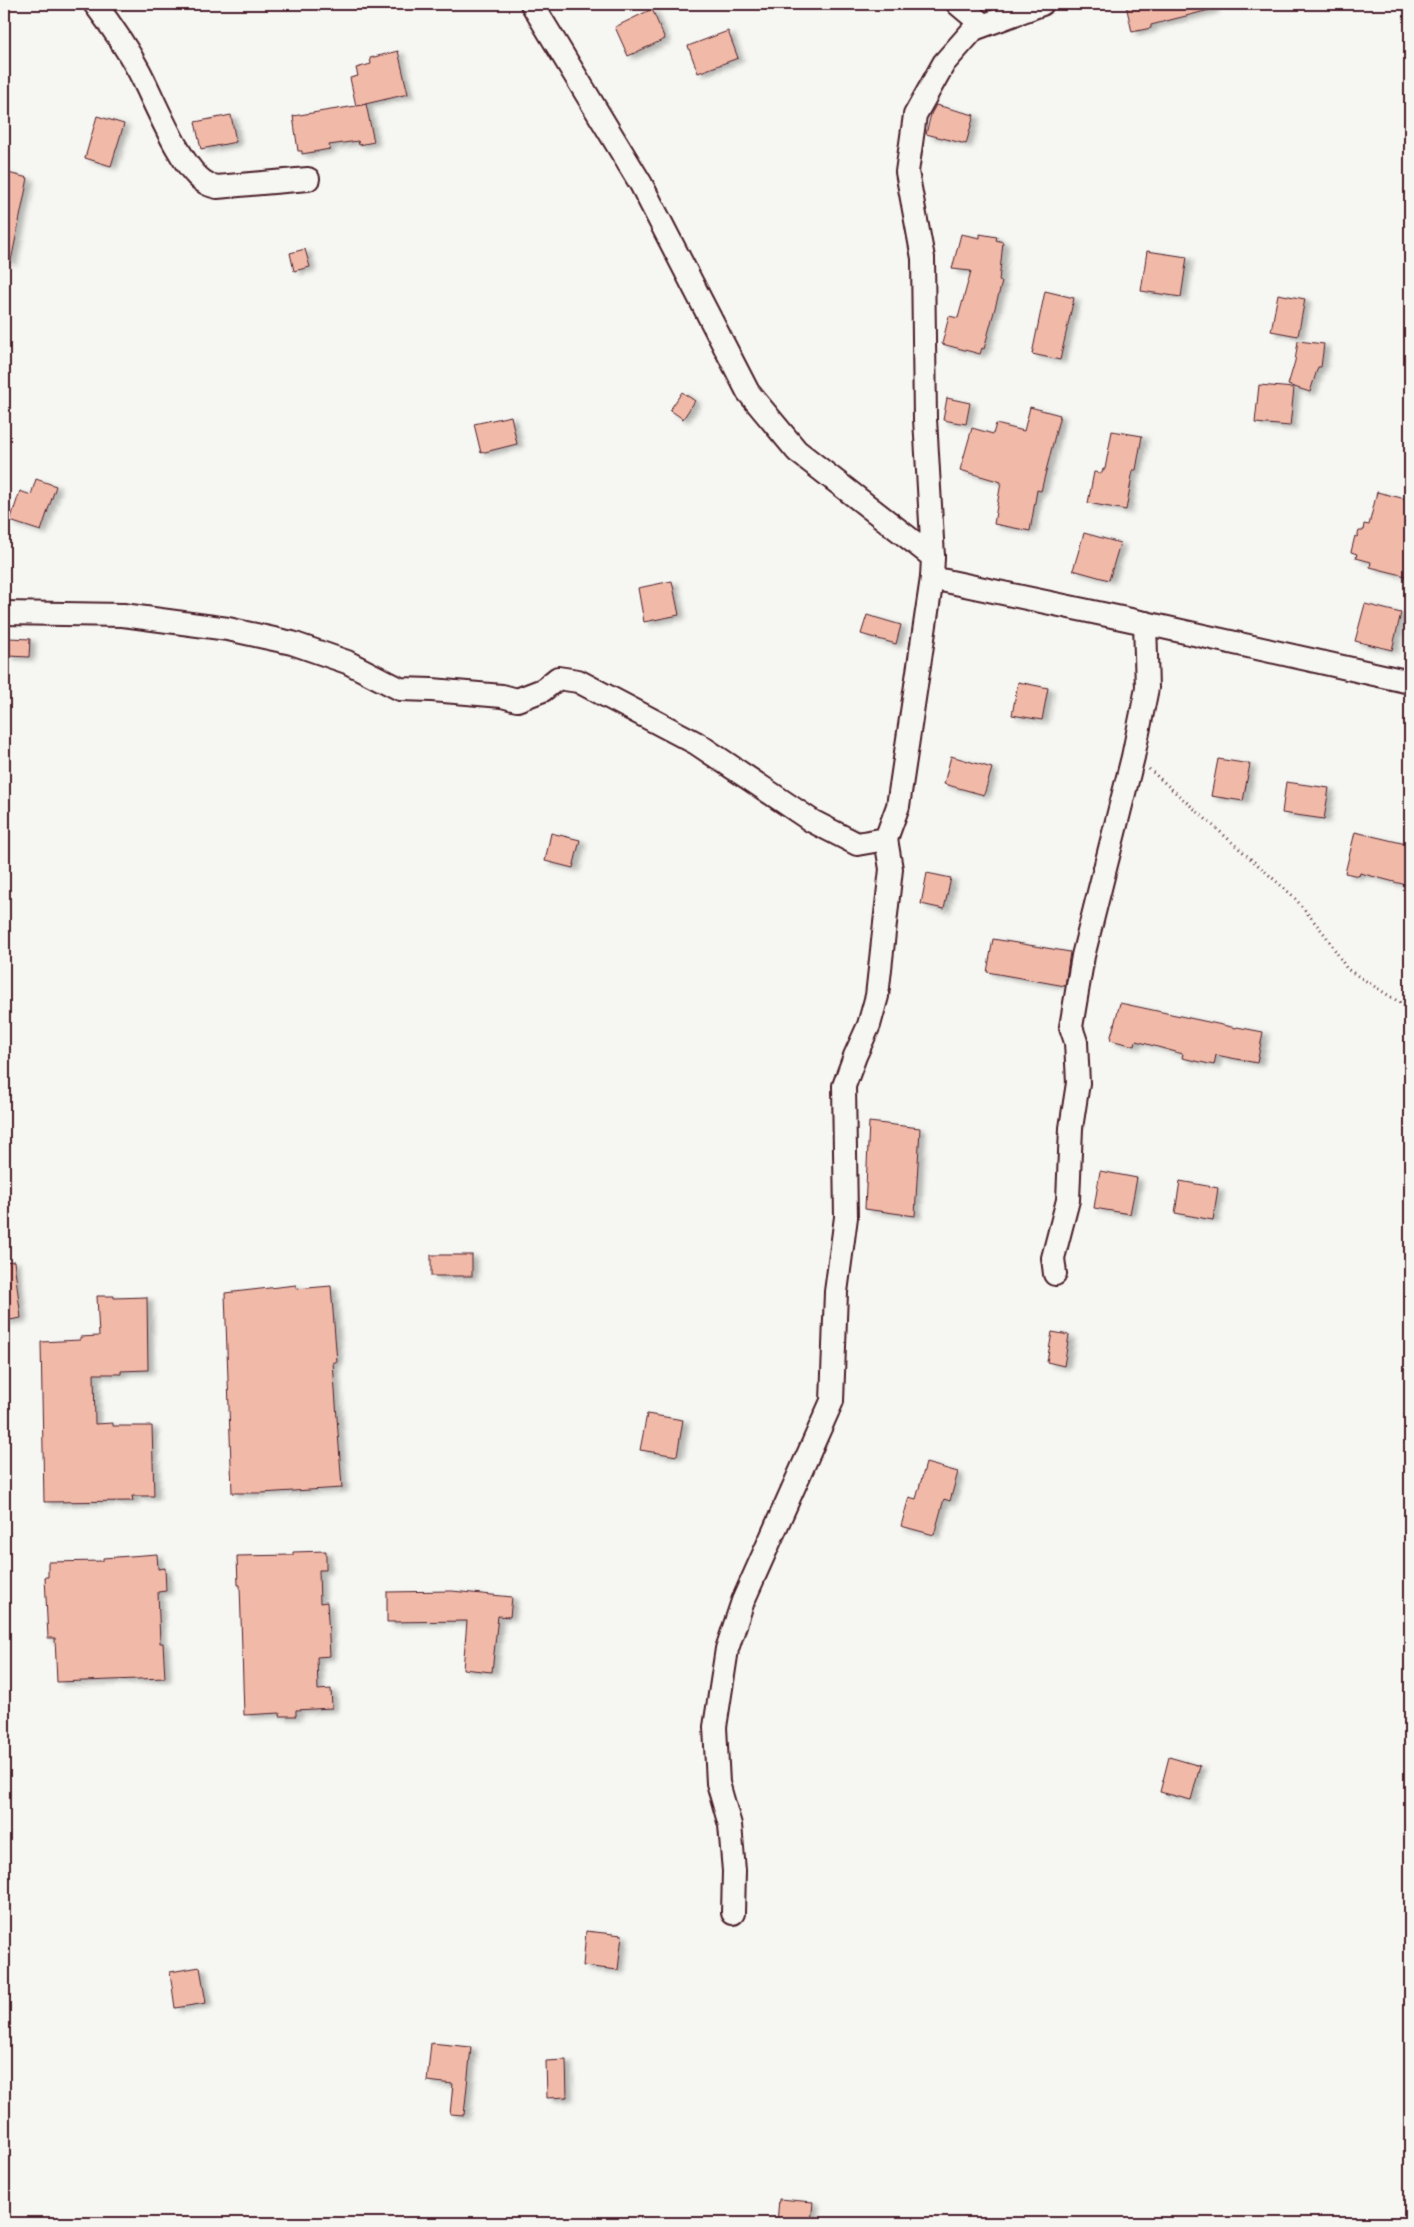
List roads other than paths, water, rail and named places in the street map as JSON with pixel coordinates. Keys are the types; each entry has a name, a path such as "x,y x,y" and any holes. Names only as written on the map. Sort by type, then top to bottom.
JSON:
{"street":[{"path":"95,4 113,28 139,72 165,127 189,166 205,183 217,187 308,179"},
{"path":"532,4 641,184 748,392 797,451 932,568 1145,623 1410,682"},
{"path":"958,4 983,26"},
{"path":"733,1913 733,1862 730,1825 718,1783 716,1718 727,1649 743,1600 832,1401 836,1292 846,1217 844,1086 869,1025 877,996 891,869 886,838 898,806 932,568 922,258 907,172 915,115 944,63 974,28 1042,4"},
{"path":"4,613 124,614 228,628 292,643 347,662 400,689 432,690 517,700 543,690 558,678 578,681 696,742 812,821 849,840 857,844 886,838"},
{"path":"1055,1274 1053,1258 1068,1200 1071,1128 1078,1083 1076,1042 1070,1027 1084,956 1133,757 1147,688 1145,623"}]}
